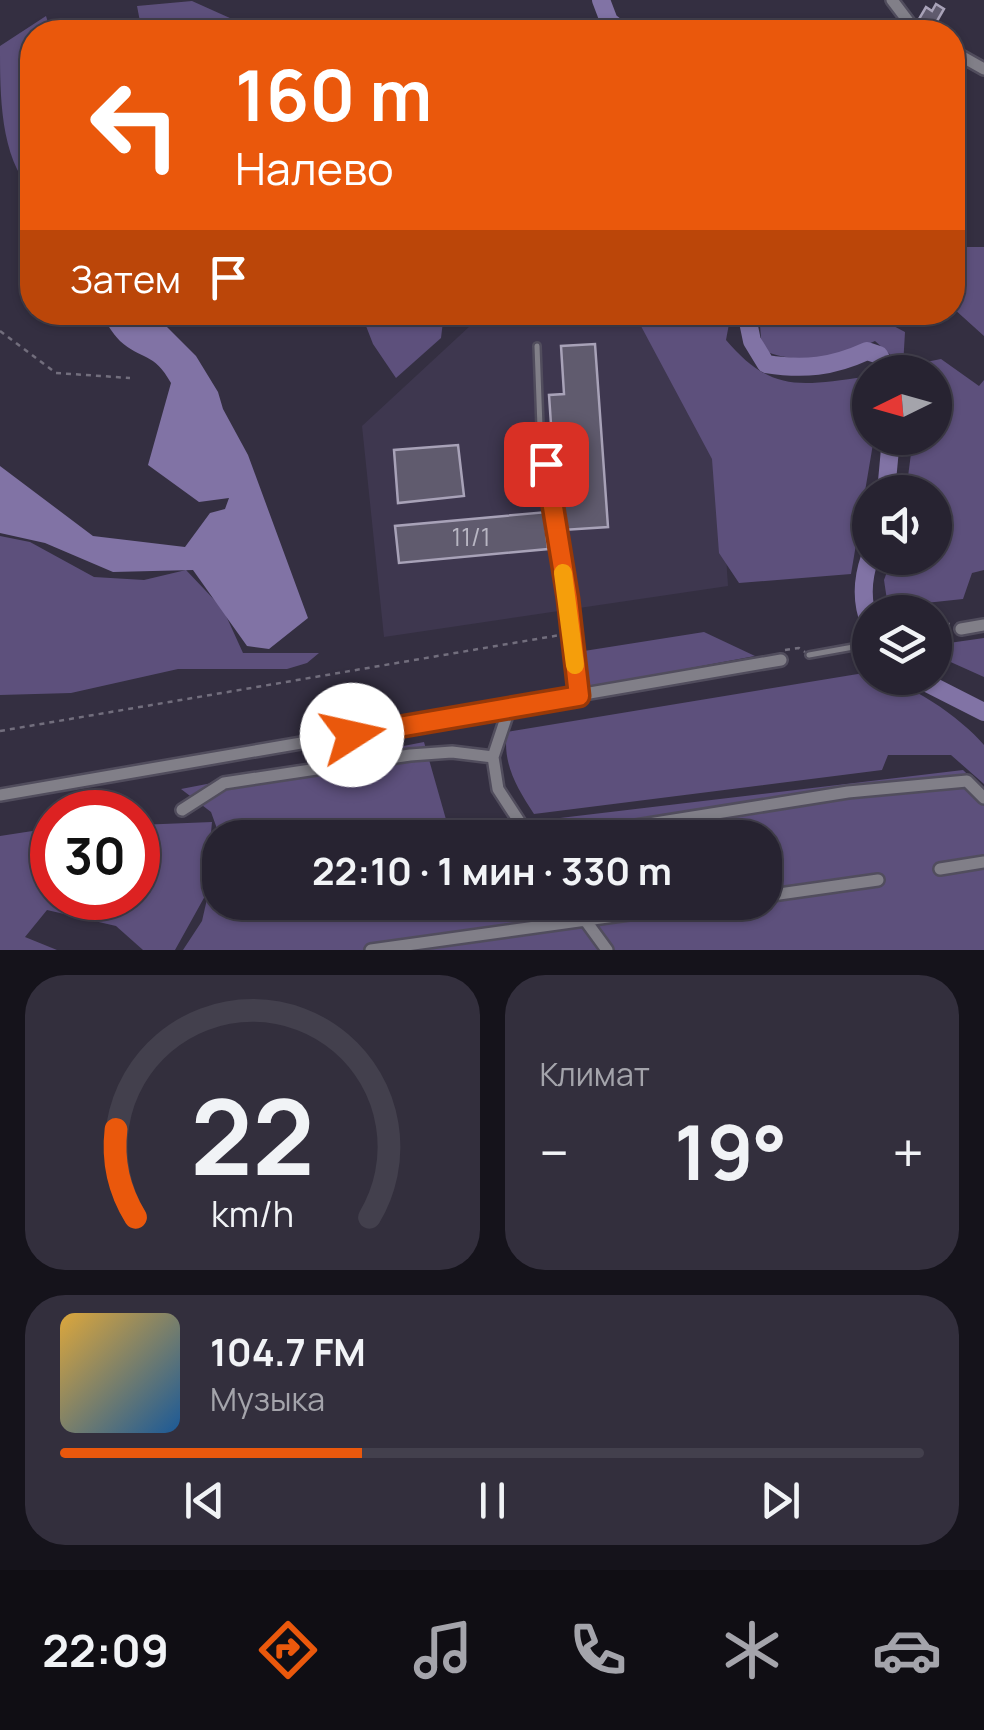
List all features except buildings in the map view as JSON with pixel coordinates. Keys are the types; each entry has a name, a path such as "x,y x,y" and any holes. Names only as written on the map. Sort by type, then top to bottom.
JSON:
{"street":[{"path":"892,0 907,20"},
{"path":"961,629 984,625"},
{"path":"0,795 781,660"},
{"path":"509,709 492,757 498,789 518,820"},
{"path":"182,810 224,783 410,755 452,752 492,757"},
{"path":"673,820 848,792 967,781 984,798"},
{"path":"940,869 984,862"},
{"path":"782,894 878,880"},
{"path":"371,950 584,920 607,950"}],"lane":[{"path":"537,346 540,428 579,696"},
{"path":"809,655 852,647"}],"path":[{"path":"0,332 56,373 130,378"},
{"path":"952,624 961,629"},
{"path":"0,731 572,633"},
{"path":"781,660 784,650 798,648 809,655"}],"shaded area":[{"path":"192,1 234,20 140,20 137,6"},
{"path":"20,33 20,175 4,124 0,46"},
{"path":"965,247 984,247 984,336 965,319"},
{"path":"108,325 165,325 196,356 218,392 248,455 308,618 269,649 247,646 193,570 113,572 45,543 0,533 0,466 93,536 185,547 210,513 225,509 229,498 199,502 148,465 171,383 153,361 120,341"},
{"path":"366,325 443,325 441,338 396,378 373,344"},
{"path":"471,325 646,325 720,464 728,586 384,637 362,426"},
{"path":"640,325 729,325 726,340 758,370 773,378 805,383 852,379 852,455 871,455 868,475 852,475 851,574 739,583 719,553 712,459"},
{"path":"760,325 892,325 905,332 904,355 891,355 875,341 819,358 776,355 762,350"},
{"path":"952,367 979,386 984,380 984,570 972,573 963,599 952,600 952,595 886,595 886,575 952,575 952,475 908,475 911,455 952,455"},
{"path":"0,536 30,542 94,577 144,580 186,570 223,609 243,653 319,653 307,663 287,669 178,669 71,693 0,695"},
{"path":"704,632 755,656 589,687 584,651"},
{"path":"984,638 984,677 952,663 952,643"},
{"path":"852,675 852,695 921,695 974,734 984,745 984,784 951,755 888,755 882,770 534,814 509,765 507,732"},
{"path":"424,742 446,820 214,820 211,812 181,789"},
{"path":"963,770 984,790 984,950 183,950 202,921 782,920 782,820 543,820"},
{"path":"202,822 202,901 175,950 143,950 116,926 90,920 160,920 160,824"},
{"path":"30,831 30,920 39,920 25,937 57,950 0,950 0,836"}],"waterway":[{"path":"601,0 609,20"},
{"path":"749,325 752,341 766,364 818,366 852,357"},
{"path":"857,355 867,351 879,355"},
{"path":"888,475 889,455"},
{"path":"864,595 865,575"},
{"path":"950,695 984,712"}],"slow traffic":[{"path":"563,573 575,665"}],"route":[{"path":"352,735 579,696 546,464"}]}
